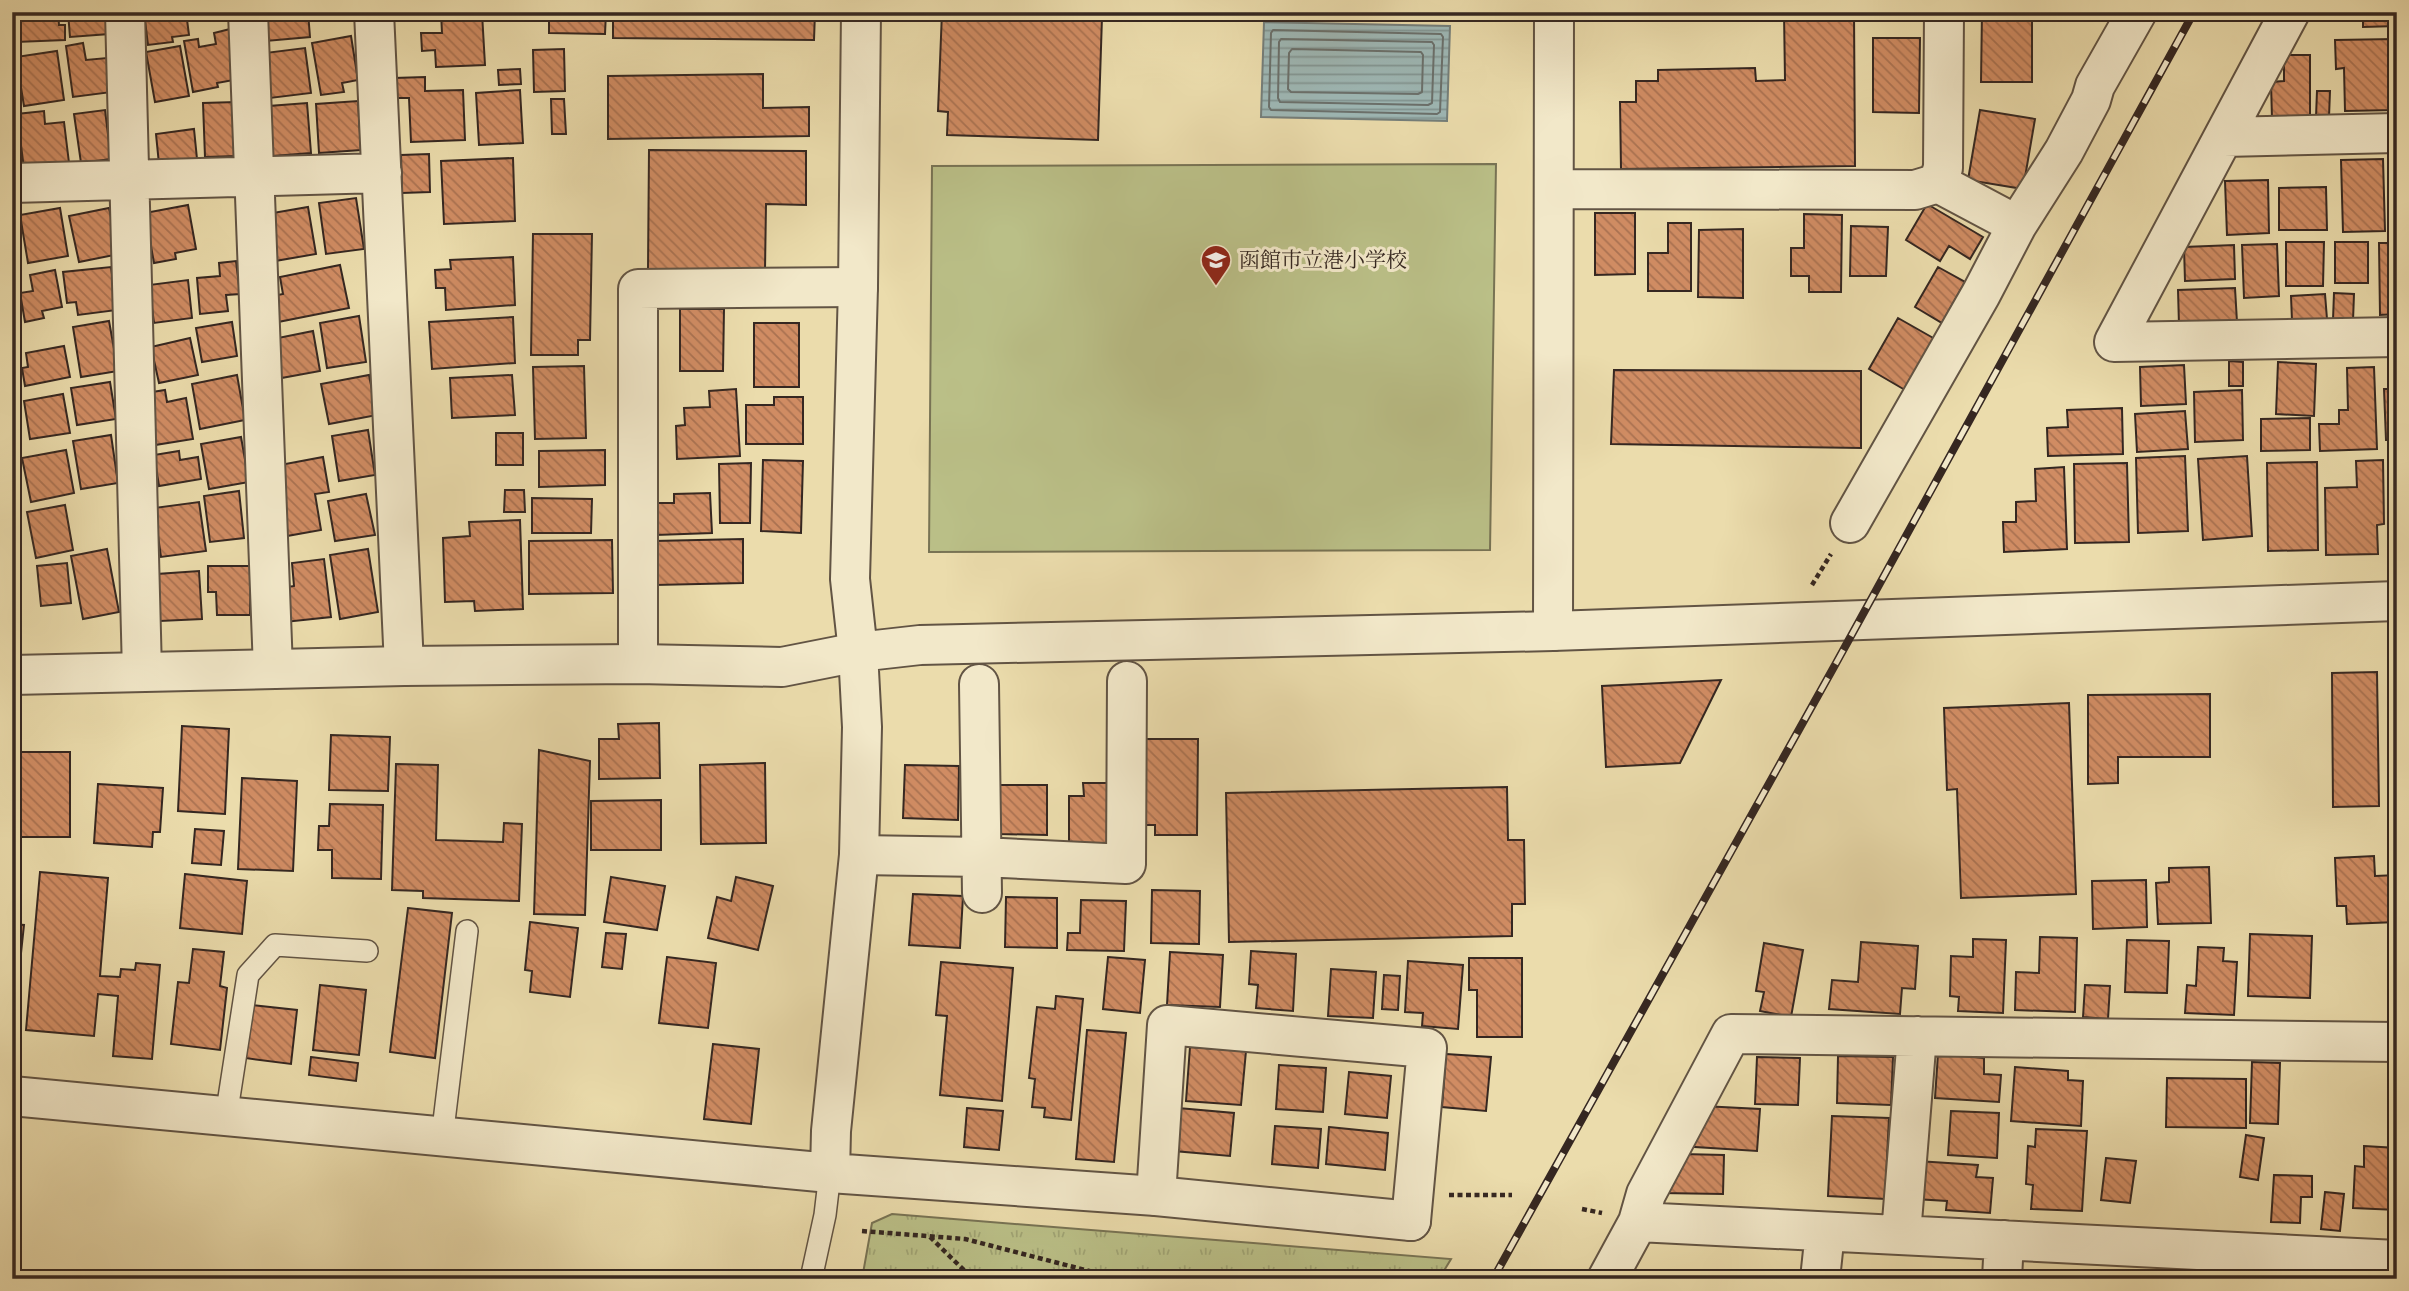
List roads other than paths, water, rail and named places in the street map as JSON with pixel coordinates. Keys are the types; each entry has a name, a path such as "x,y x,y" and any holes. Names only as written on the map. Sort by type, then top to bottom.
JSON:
{"street":[{"path":"125,12 142,672"},
{"path":"248,12 272,669"},
{"path":"374,12 404,666"},
{"path":"830,1173 831,1131 859,855 862,727 850,579 858,287 861,12"},
{"path":"1553,631 1554,12"},
{"path":"1938,183 1942,168 1944,12"},
{"path":"1850,523 1981,294 2017,225 2064,151 2091,100 2095,86 2137,12"},
{"path":"2290,12 2114,342 2397,337"},
{"path":"2224,137 2397,133"},
{"path":"12,183 382,173"},
{"path":"1554,189 1915,190 1938,183 2017,225"},
{"path":"638,664 638,289 858,287"},
{"path":"12,654 12,675 404,666 638,664 782,667 858,652 920,645 1553,631 2397,601"},
{"path":"859,855 982,875 1126,864 1128,681"},
{"path":"979,684 982,875"},
{"path":"12,1096 830,1173 1156,1196 1412,1208 1427,1048 1167,1025 1156,1196"},
{"path":"1607,1279 1638,1222 1646,1194 1731,1034 2397,1042"},
{"path":"1901,1234 1917,1036"},
{"path":"1638,1222 2004,1240 2164,1264 2397,1260"},
{"path":"1820,1279 1825,1232"},
{"path":"2002,1279 2004,1240"}],"lane":[{"path":"442,1138 467,931"},
{"path":"226,1117 248,975 275,945 367,951"},
{"path":"811,1279 825,1215 830,1173"}],"water":[{"path":"1264,22 1450,26 1447,121 1261,117"}],"railway":[{"path":"1493,1279 2194,12"}],"place":[{"name":"函館市立港小学校","path":"1216,287"}]}
